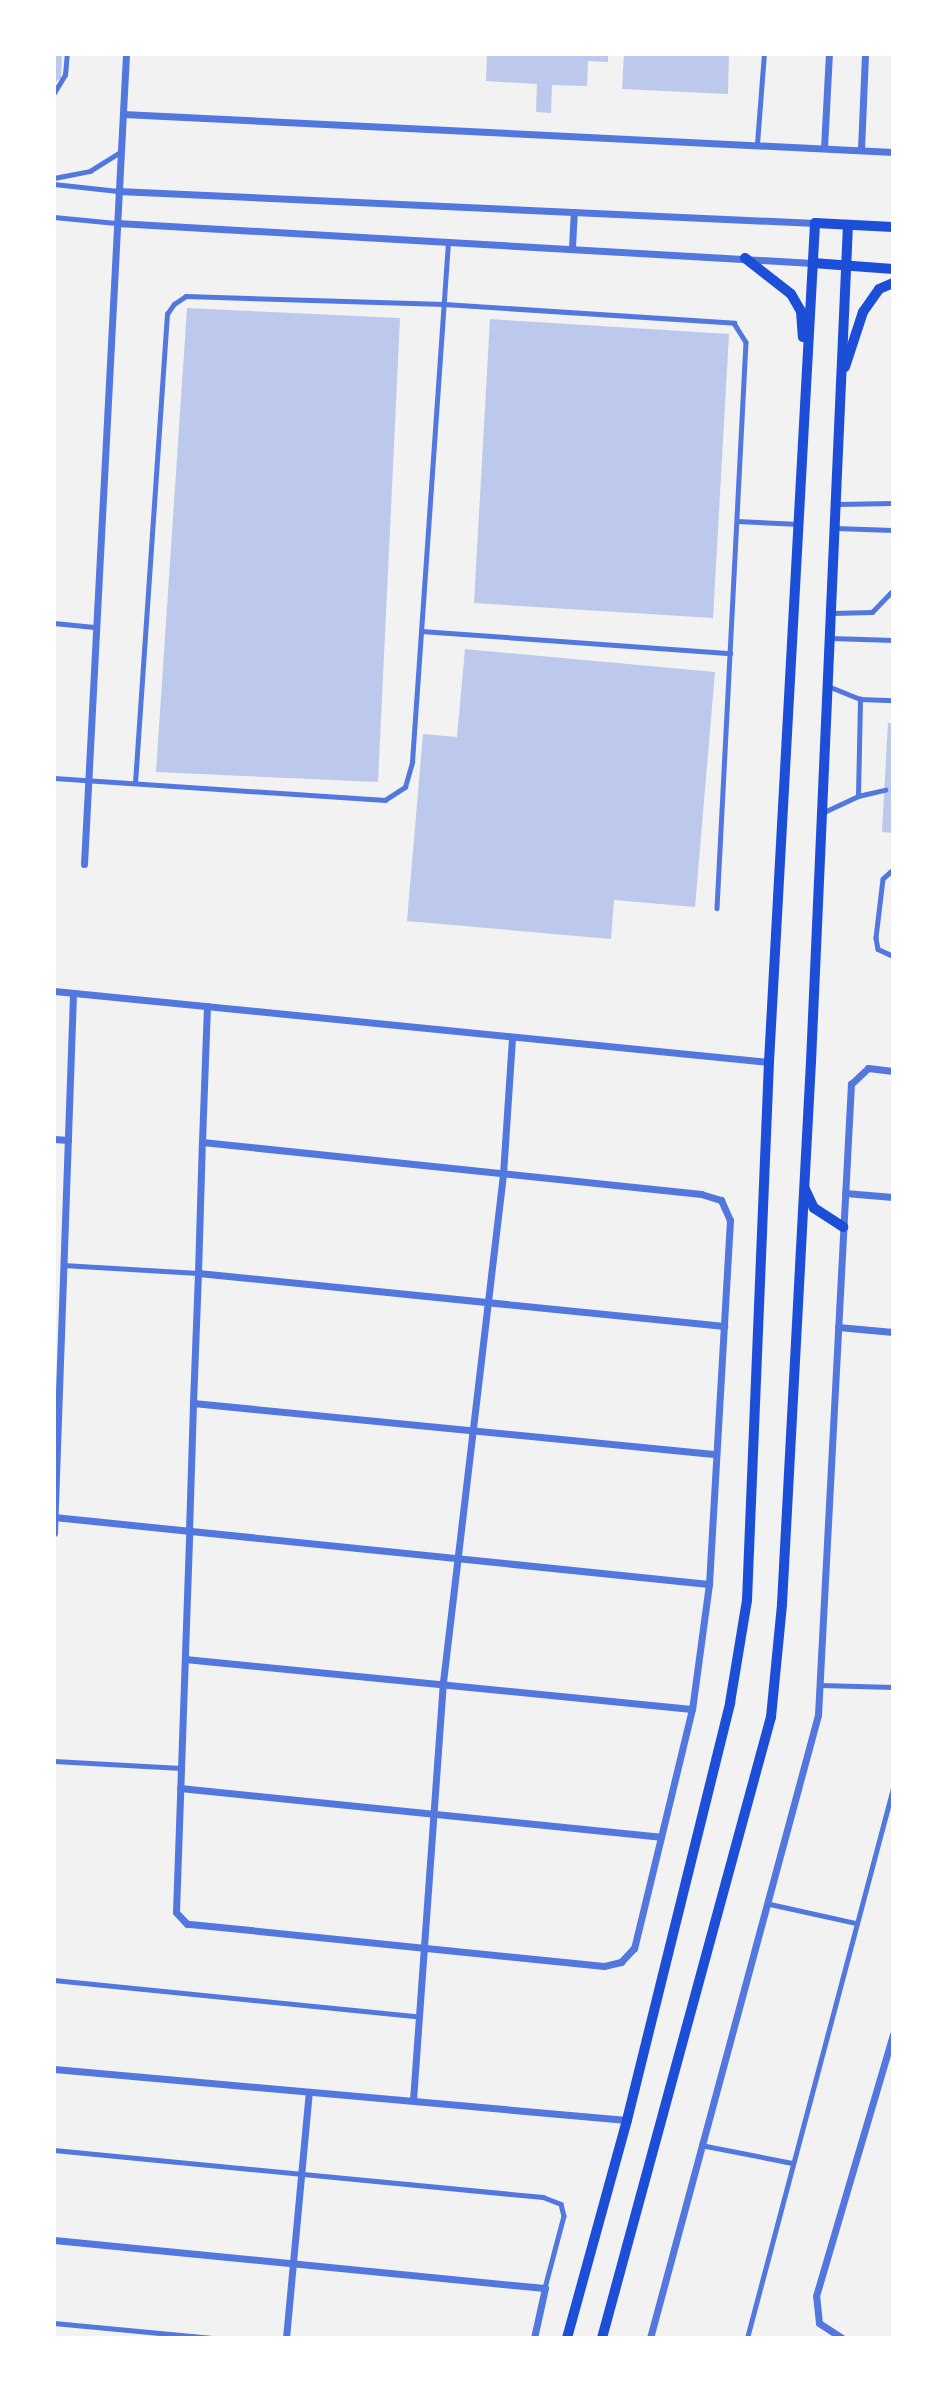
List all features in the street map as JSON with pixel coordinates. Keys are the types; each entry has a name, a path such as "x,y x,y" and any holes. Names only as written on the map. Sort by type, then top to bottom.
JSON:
{"main road":[{"path":"567,2338 627,2120 730,1703 747,1600 769,1062 815,223 893,227"},
{"path":"602,2338 771,1717 782,1604 804,1187 848,225"},
{"path":"745,258 769,273 801,311 807,375"},
{"path":"813,263 893,269"},
{"path":"841,380 863,312 879,289 893,283"},
{"path":"804,1187 814,1208 843,1227"}],"street":[{"path":"85,864 94,627 126,54"},
{"path":"824,148 829,54"},
{"path":"861,150 865,54"},
{"path":"122,114 893,152"},
{"path":"118,191 815,223"},
{"path":"572,247 573,212"},
{"path":"117,223 572,247 813,263"},
{"path":"54,991 769,1062"},
{"path":"54,1533 73,993"},
{"path":"202,1142 701,1194 721,1200 730,1220 714,1454 709,1584 692,1709 634,1948 621,1962 604,1966 180,1921 176,1912 193,1403 198,1273 202,1142 207,1006"},
{"path":"413,2099 416,2016 443,1682 503,1174 512,1037"},
{"path":"650,2338 818,1715 851,1084 857,1073 868,1068 893,1070"},
{"path":"54,1139 68,1140"},
{"path":"845,1192 893,1197"},
{"path":"54,1264 63,1265"},
{"path":"198,1273 724,1326"},
{"path":"838,1327 893,1332"},
{"path":"193,1403 714,1454"},
{"path":"55,1517 709,1584"},
{"path":"185,1659 443,1682 692,1709"},
{"path":"180,1788 661,1837"},
{"path":"842,2338 819,2323 816,2296 893,2034"},
{"path":"54,2068 627,2120"},
{"path":"286,2338 309,2092"},
{"path":"54,2240 293,2260 545,2288 534,2338"}],"lane":[{"path":"54,93 65,75 67,54"},
{"path":"757,144 764,54"},
{"path":"54,181 90,171 121,152"},
{"path":"54,181 118,191"},
{"path":"54,217 117,223"},
{"path":"54,778 386,800 405,787 412,762 449,241"},
{"path":"135,783 167,314 186,296 444,304 734,323 746,342 717,908"},
{"path":"836,504 893,503"},
{"path":"737,521 799,524"},
{"path":"835,528 893,530"},
{"path":"831,612 873,612 893,590"},
{"path":"54,623 94,627"},
{"path":"421,631 730,653"},
{"path":"830,638 893,639"},
{"path":"828,685 860,699 893,700"},
{"path":"858,796 860,699"},
{"path":"822,813 858,796 885,790"},
{"path":"893,870 883,879 876,938 878,949 893,956"},
{"path":"63,1265 198,1273"},
{"path":"820,1685 893,1687"},
{"path":"54,1761 181,1768"},
{"path":"747,2338 893,1788"},
{"path":"769,1904 856,1923"},
{"path":"54,1980 416,2016"},
{"path":"701,2145 793,2163"},
{"path":"54,2150 302,2170 544,2197 561,2204 564,2217 545,2288"},
{"path":"54,2323 212,2338"}],"building":[{"path":"54,54 62,54 61,78 54,83"},
{"path":"487,54 608,54 608,62 588,61 587,86 552,85 551,113 536,112 537,84 486,81"},
{"path":"624,54 729,54 728,94 622,89"},
{"path":"187,308 400,318 378,782 156,772"},
{"path":"490,319 729,334 713,618 474,603"},
{"path":"465,649 715,672 695,907 614,900 611,939 407,921 423,734 457,737"},
{"path":"888,723 893,723 893,833 882,832"}]}
